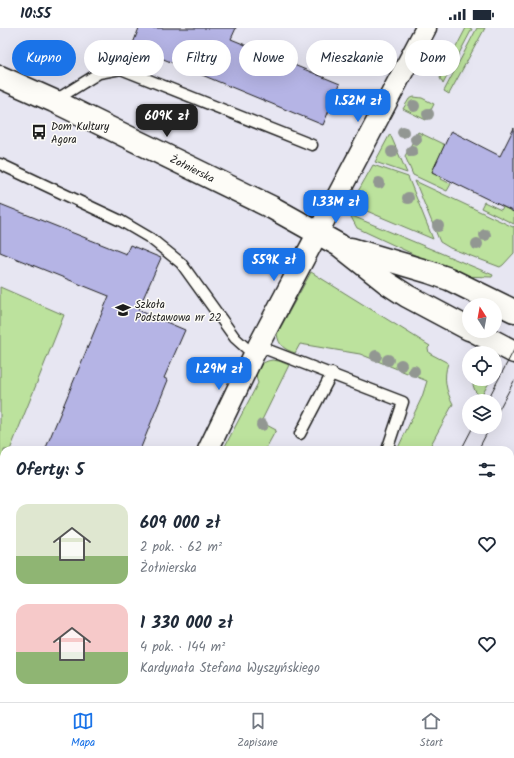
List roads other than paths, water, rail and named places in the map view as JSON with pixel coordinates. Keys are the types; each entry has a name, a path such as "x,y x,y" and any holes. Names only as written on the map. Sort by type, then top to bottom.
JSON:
{"street":[{"path":"210,446 256,351 426,28"},
{"name":"Żołnierska","path":"0,77 54,101 271,208 338,245 387,283 407,296 462,325"},
{"name":"Żołnierska","path":"338,245 442,277 514,311"},
{"path":"487,338 514,352"}],"lane":[{"path":"54,101 99,72 121,69 312,145"},
{"path":"0,164 121,222 150,238 181,263 235,338 256,351 332,374 403,402 388,446"},
{"path":"300,434 332,374"}],"tram line":[{"path":"491,394 514,350"},
{"path":"502,404 514,381"},
{"path":"463,446 469,434"},
{"path":"480,446 486,434"}],"place":[{"name":"Dom Kultury Agora","path":"39,132"},
{"name":"Szkoła Podstawowa nr 22","path":"123,310"}]}
